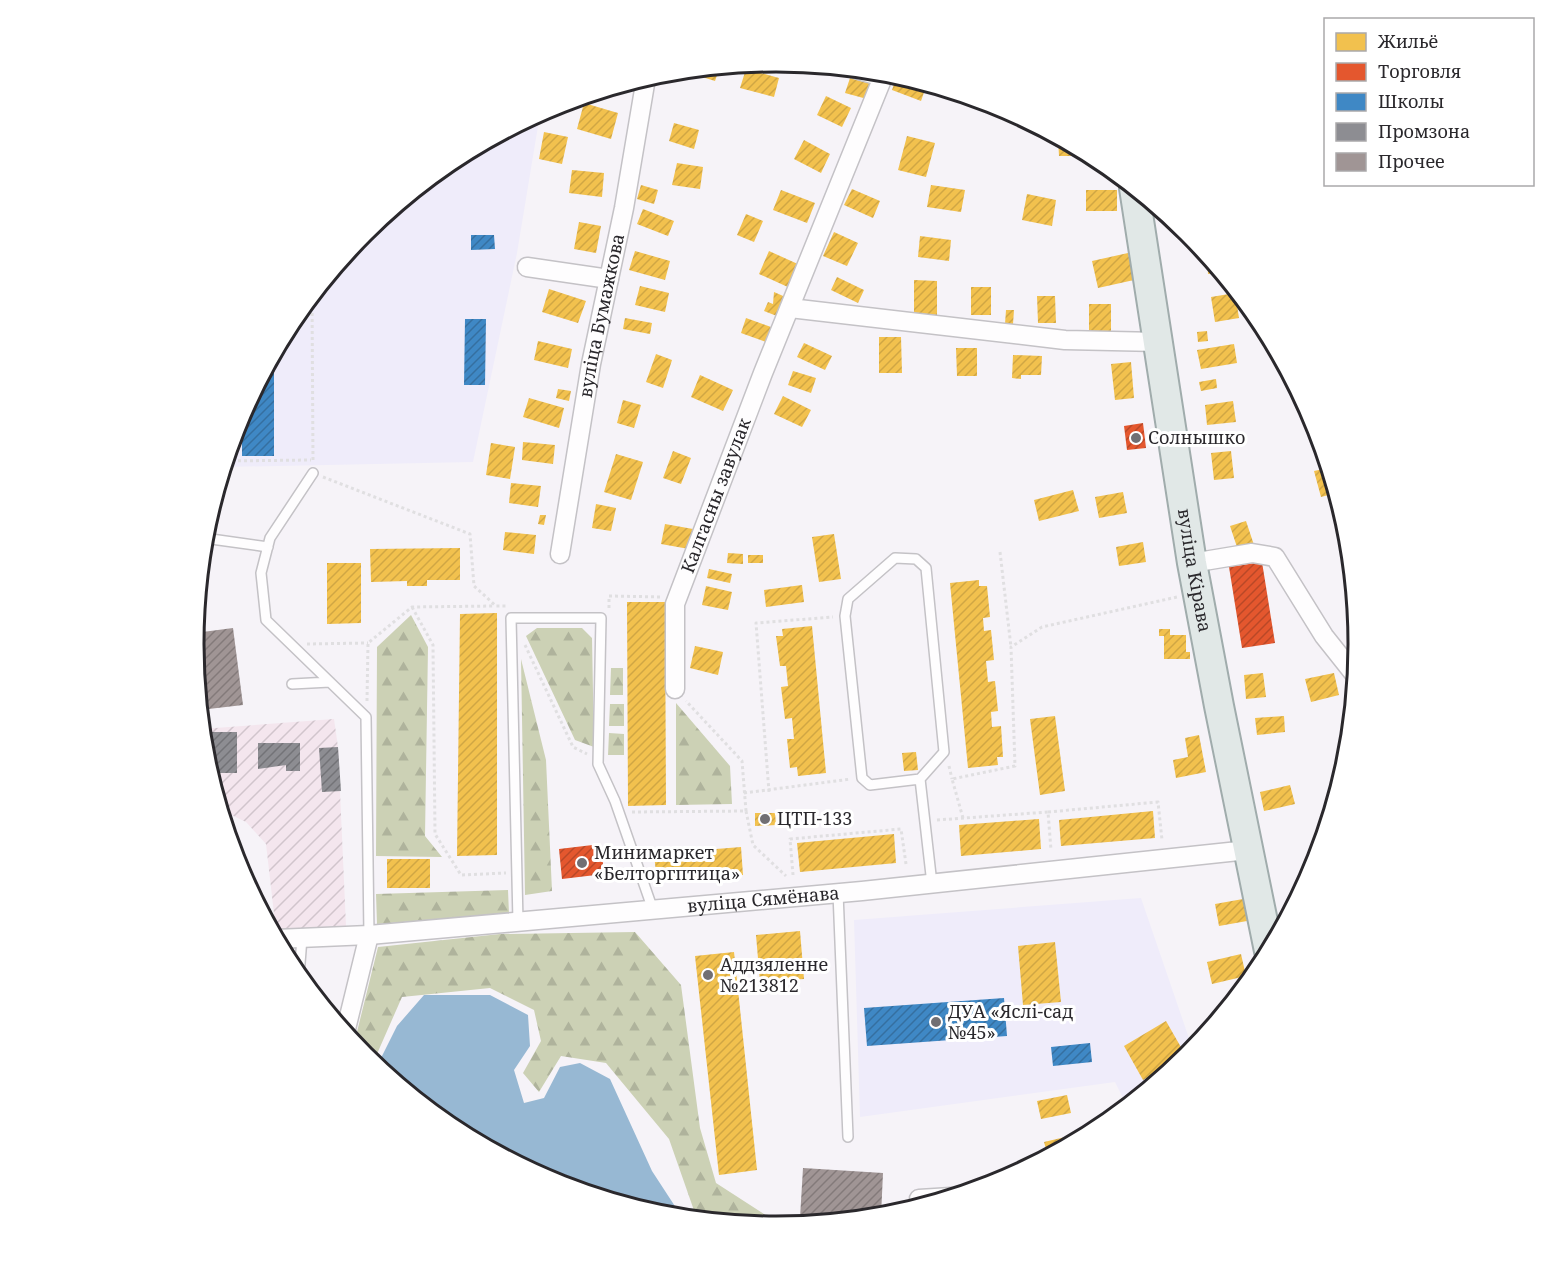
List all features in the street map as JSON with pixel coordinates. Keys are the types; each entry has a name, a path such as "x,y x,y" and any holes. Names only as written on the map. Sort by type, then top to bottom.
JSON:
{"main road":[{"name":"вуліца Кірава","path":"1136,200 1192,563 1266,938"}],"street":[{"name":"Калгасны завулак","path":"675,689 675,604 677,597 881,82"},
{"name":"вуліца Бумажкова","path":"560,554 591,364 644,87"},
{"path":"527,267 609,279"},
{"path":"790,308 1065,340 1137,344 1159,342"},
{"path":"1192,563 1252,553 1275,557 1324,636 1347,665"},
{"name":"вуліца Сямёнава","path":"286,939 369,935 838,893 1248,850"},
{"path":"348,1023 369,935"}],"lane":[{"path":"313,473 270,538 261,573 266,620 366,717 369,935"},
{"path":"214,539 268,547"},
{"path":"895,558 916,559 926,568 944,752 920,779 870,785 861,778 845,616 848,599 895,558"},
{"path":"518,922 511,618 601,618 598,758 653,910"},
{"path":"292,684 330,682"},
{"path":"920,779 932,884"},
{"path":"838,893 848,1137"},
{"path":"300,962 302,938"}],"path":[{"path":"312,310 313,473 470,534 474,586"},
{"path":"234,461 313,460"},
{"path":"963,818 952,778 1015,766 1011,647 1000,552"},
{"path":"1011,647 1042,627 1184,595"},
{"path":"609,615 609,596 677,597"},
{"path":"291,644 368,643 412,607 496,606 511,618 573,747 598,758"},
{"path":"412,607 433,645 435,834 461,875 517,872"},
{"path":"769,792 756,623 845,616"},
{"path":"366,717 368,643"},
{"path":"675,689 742,761 746,811 753,845 786,876"},
{"path":"744,793 769,792 861,778"},
{"path":"938,830 937,820 1158,802 1162,840"},
{"path":"626,812 746,811"},
{"path":"1048,812 1051,850"},
{"path":"793,875 790,839 902,829 906,864"}],"shaded area":[{"path":"538,124 517,253 473,462 232,467 263,391 281,358 300,326 346,267 399,214 428,190 458,168"},
{"path":"334,719 338,747 346,926 281,931 275,918 266,844 246,822 230,814 211,728"},
{"path":"1141,898 1189,1039 1153,1074 1123,1099 1115,1082 860,1117 854,920"}],"green space":[{"path":"411,615 428,647 425,836 442,857 376,856 377,647"},
{"path":"537,628 582,628 592,638 594,747 575,740 526,636"},
{"path":"521,659 546,760 552,891 525,895"},
{"path":"611,668 623,668 623,695 610,695"},
{"path":"676,703 730,766 732,804 676,805"},
{"path":"610,704 624,704 624,726 609,726"},
{"path":"609,733 624,734 624,755 608,755"},
{"path":"508,890 509,914 377,924 376,894"},
{"path":"635,932 681,985 700,1128 716,1183 767,1216 694,1210 669,1139 606,1063 561,1056 539,1092 523,1073 541,1041 534,1010 490,988 402,997 377,1053 357,1032 378,947 500,934"}],"water":[{"path":"424,995 490,995 528,1015 530,1046 514,1070 524,1103 544,1098 560,1067 580,1063 610,1079 652,1171 675,1207 628,1197 592,1186 523,1157 458,1120 428,1098 381,1057 397,1026"}],"building: Жильё":[{"path":"759,72 779,78 774,97 740,88 745,73"},
{"path":"717,75 715,81 702,77"},
{"path":"850,78 871,84 867,99 845,93"},
{"path":"894,84 924,91 921,101 892,90"},
{"path":"826,96 851,108 842,127 817,115"},
{"path":"587,104 618,113 611,139 577,129 583,105"},
{"path":"674,123 699,130 694,149 669,141"},
{"path":"544,132 568,137 562,164 539,159"},
{"path":"907,136 935,143 926,177 898,170"},
{"path":"804,140 830,154 821,173 794,159"},
{"path":"1059,147 1074,156 1059,156"},
{"path":"677,163 703,167 700,189 672,185"},
{"path":"572,170 604,173 602,197 569,193"},
{"path":"641,185 658,190 654,204 637,199"},
{"path":"931,185 965,190 961,212 927,207"},
{"path":"852,189 880,201 873,218 844,205"},
{"path":"781,190 815,203 807,223 773,210"},
{"path":"1086,190 1117,190 1117,211 1086,211"},
{"path":"1027,194 1056,200 1052,226 1022,220"},
{"path":"643,209 674,221 668,236 637,224"},
{"path":"746,214 763,221 754,242 737,235"},
{"path":"579,222 601,226 596,253 574,249"},
{"path":"834,232 858,243 847,266 823,256"},
{"path":"920,236 951,240 949,261 918,257"},
{"path":"635,251 670,261 665,280 629,270"},
{"path":"769,251 800,265 790,288 759,274"},
{"path":"1128,253 1134,280 1098,288 1092,261"},
{"path":"837,277 864,290 858,303 831,290"},
{"path":"914,280 937,281 937,315 914,314"},
{"path":"640,286 669,293 665,312 635,305"},
{"path":"971,287 991,287 991,315 971,315"},
{"path":"549,289 586,301 578,323 542,312"},
{"path":"774,292 790,299 782,318 764,311 768,302 773,304"},
{"path":"1228,294 1237,306 1239,318 1215,322 1211,297"},
{"path":"1037,296 1055,296 1056,323 1038,323"},
{"path":"1089,304 1111,304 1111,333 1089,334"},
{"path":"1006,310 1014,310 1013,324 1005,324"},
{"path":"625,318 652,323 650,334 623,329"},
{"path":"746,318 771,327 766,342 741,333"},
{"path":"1207,331 1208,341 1198,342 1197,332"},
{"path":"879,337 901,337 902,373 879,373"},
{"path":"538,341 572,349 568,368 534,360"},
{"path":"804,343 832,356 825,370 797,357"},
{"path":"1234,344 1237,363 1201,369 1197,350"},
{"path":"956,348 977,348 977,376 957,376"},
{"path":"656,354 672,360 663,388 646,382"},
{"path":"1013,355 1042,356 1041,375 1021,375 1021,379 1012,378"},
{"path":"1131,362 1134,398 1115,400 1111,364"},
{"path":"793,371 816,378 811,393 788,385"},
{"path":"700,375 733,390 723,411 691,397"},
{"path":"1216,379 1217,388 1201,391 1199,382"},
{"path":"558,389 571,391 569,401 556,398"},
{"path":"783,396 811,410 802,427 774,414"},
{"path":"529,398 564,408 559,428 523,417"},
{"path":"623,400 641,405 634,428 617,423"},
{"path":"1233,401 1236,422 1207,425 1205,405"},
{"path":"523,442 555,445 553,464 522,460"},
{"path":"491,443 515,447 510,479 486,475"},
{"path":"673,451 691,458 681,484 663,478"},
{"path":"1231,451 1234,478 1214,480 1211,453"},
{"path":"616,454 643,462 631,500 604,492"},
{"path":"1321,470 1329,495 1321,497 1314,471"},
{"path":"511,483 541,486 538,507 509,503"},
{"path":"1073,490 1079,511 1039,521 1034,500"},
{"path":"1123,492 1127,513 1099,518 1095,497"},
{"path":"596,504 616,508 611,531 592,528"},
{"path":"540,515 546,515 544,525 538,524"},
{"path":"1246,521 1254,545 1238,550 1230,526"},
{"path":"665,524 693,529 689,549 661,544"},
{"path":"505,532 536,535 534,554 503,550"},
{"path":"834,534 841,579 819,582 812,537"},
{"path":"1143,542 1146,562 1119,566 1116,547"},
{"path":"460,548 460,580 427,580 427,586 407,586 407,581 371,582 370,549"},
{"path":"728,553 743,554 743,564 727,563"},
{"path":"748,555 763,555 763,563 748,563"},
{"path":"327,563 361,563 361,623 327,624"},
{"path":"709,569 732,574 730,583 707,578"},
{"path":"979,580 979,586 987,586 990,617 983,618 984,631 991,630 994,660 986,661 988,682 995,681 998,711 991,712 992,727 1001,726 1003,757 997,757 998,765 968,768 950,583"},
{"path":"802,585 804,602 766,607 764,590"},
{"path":"706,586 732,592 728,610 702,605"},
{"path":"627,602 665,602 666,805 628,806"},
{"path":"497,613 497,855 457,856 460,614"},
{"path":"812,626 826,773 798,776 797,767 790,768 787,739 794,739 792,718 785,719 781,687 788,686 786,666 780,666 776,636 783,636 782,629"},
{"path":"1159,629 1170,629 1170,635 1186,635 1186,652 1190,652 1190,659 1164,659 1164,636 1159,636"},
{"path":"695,646 723,652 718,675 690,668"},
{"path":"1263,673 1266,697 1246,699 1244,675"},
{"path":"1334,673 1339,695 1311,702 1305,679"},
{"path":"1055,716 1065,791 1040,795 1030,719"},
{"path":"1284,716 1285,732 1257,735 1255,718"},
{"path":"1199,735 1206,772 1176,778 1173,760 1188,757 1185,738"},
{"path":"916,752 918,770 904,771 902,753"},
{"path":"1290,785 1295,804 1264,811 1260,792"},
{"path":"1153,811 1155,838 1061,846 1059,820"},
{"name":"ЦТП-133","path":"755,813 775,813 776,825 755,826"},
{"path":"1039,819 1041,849 961,856 959,825"},
{"path":"894,834 896,863 800,872 797,843"},
{"path":"741,847 743,875 657,882 654,854"},
{"path":"387,859 430,859 430,888 387,888"},
{"path":"1243,899 1247,921 1219,926 1215,904"},
{"path":"800,931 804,979 760,982 756,935"},
{"path":"1055,942 1061,1002 1023,1005 1018,946"},
{"path":"734,952 757,1170 719,1175 695,956"},
{"path":"1241,954 1245,972 1241,977 1212,984 1207,962"},
{"path":"1166,1021 1181,1047 1153,1074 1143,1080 1124,1046"},
{"path":"1067,1095 1071,1113 1041,1119 1037,1101"},
{"path":"1065,1137 1046,1148 1044,1142"}],"building: Торговля":[{"path":"1143,423 1146,448 1127,450 1124,426"},
{"path":"1262,562 1275,643 1242,648 1229,567"},
{"path":"601,844 604,874 562,879 559,849"}],"building: Школы":[{"path":"471,235 494,235 495,249 471,250"},
{"path":"465,319 486,319 485,385 464,385"},
{"path":"274,371 274,456 242,456 242,442"},
{"name":"ДУА «Яслі-сад №45»","path":"1004,998 1007,1036 867,1046 864,1008"},
{"path":"1090,1043 1092,1062 1053,1066 1051,1047"}],"building: Промзона":[{"path":"211,732 237,732 237,773 219,773"},
{"path":"258,743 300,743 300,771 286,771 286,765 258,769"},
{"path":"338,747 341,791 322,792 319,748"}],"building: Прочее":[{"path":"233,628 243,705 208,709 204,632"},
{"path":"803,1168 883,1173 881,1206 800,1215"}],"place":[{"name":"Солнышко","path":"1136,438"},
{"name":"ЦТП-133","path":"765,819"},
{"name":"Минимаркет «Белторгптица»","path":"582,863"},
{"name":"Аддзяленне №213812","path":"708,975"},
{"name":"ДУА «Яслі-сад №45»","path":"936,1022"}]}
